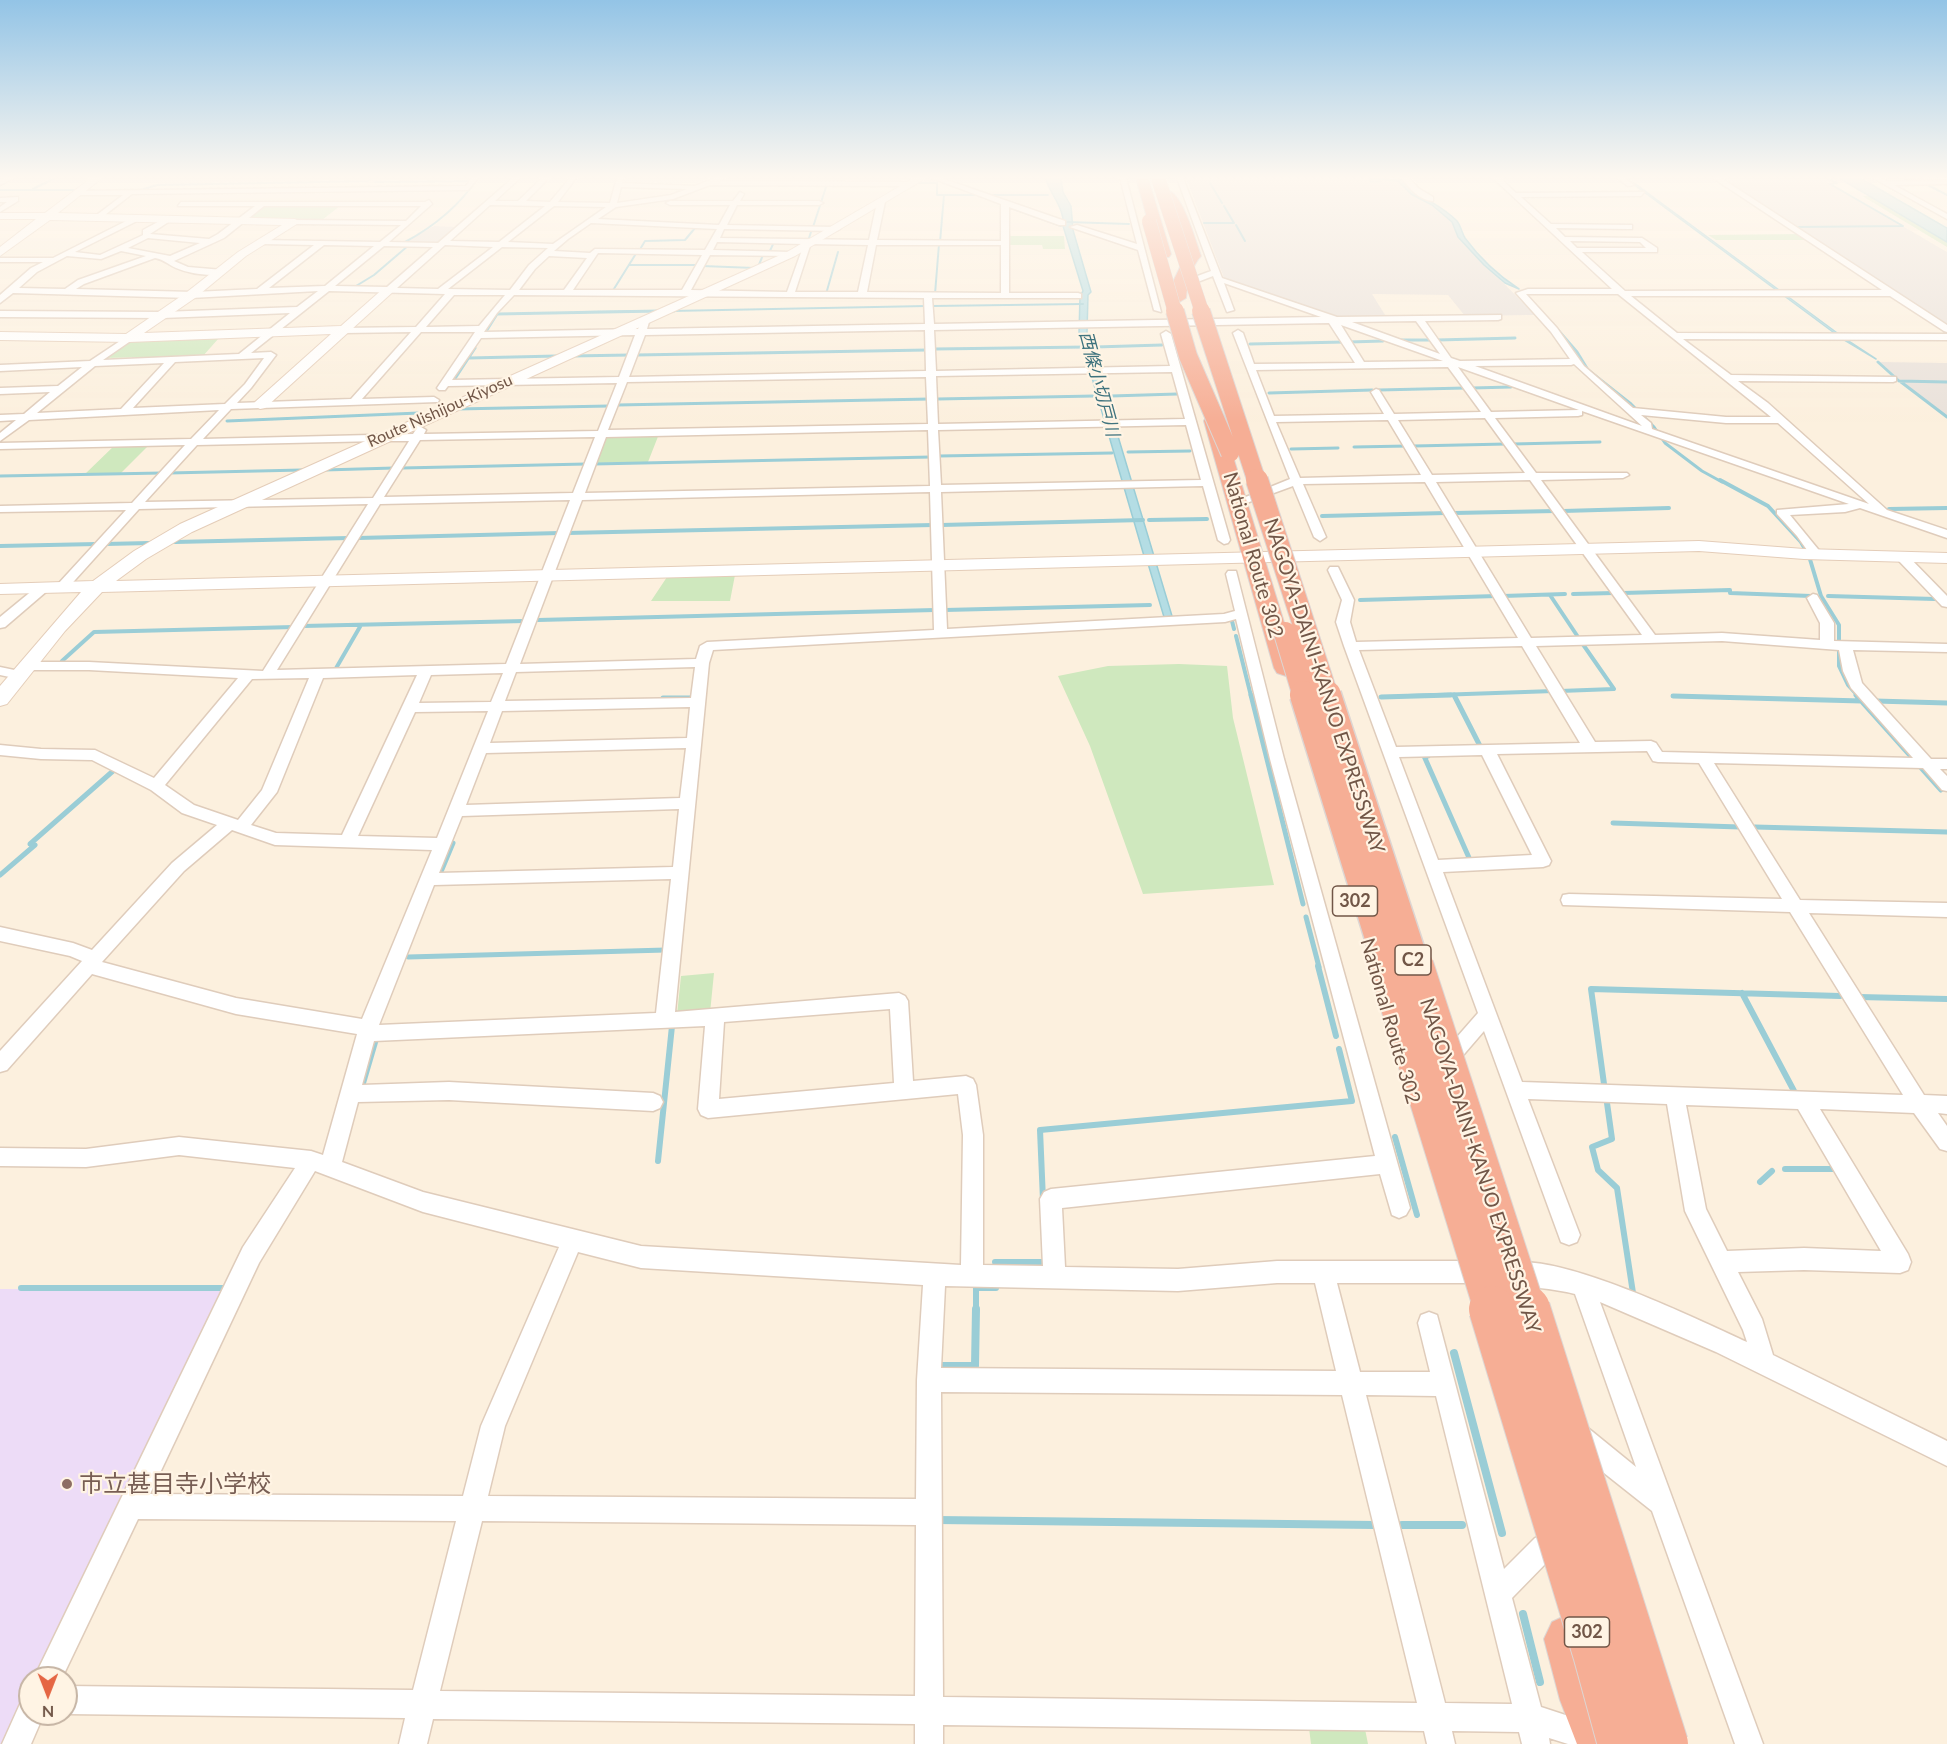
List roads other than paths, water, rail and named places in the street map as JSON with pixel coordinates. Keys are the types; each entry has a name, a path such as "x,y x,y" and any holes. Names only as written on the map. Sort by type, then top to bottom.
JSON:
{"highway":[{"path":"1160,259 1188,356 1233,459"},
{"name":"302","path":"1166,259 1171,304"},
{"name":"NAGOYA-DAINI-KANJO EXPRESSWAY","path":"1177,259 1254,560 1520,1287 1665,1744"},
{"name":"NAGOYA-DAINI-KANJO EXPRESSWAY","path":"1178,259 1233,459 1596,1653 1609,1743"},
{"path":"1171,304 1189,259"},
{"path":"1196,259 1246,405 1254,560"},
{"name":"National Route 302","path":"1171,304 1183,366 1229,505 1254,560 1493,1370 1585,1700 1609,1743"},
{"name":"National Route 302","path":"1537,1526 1584,1626 1611,1669 1672,1744"}],"street":[{"path":"66,291 81,282 145,259"},
{"path":"171,259 169,261 177,267 220,272"},
{"path":"0,438 94,362 191,294 235,259"},
{"path":"260,291 301,259"},
{"path":"242,357 362,259"},
{"path":"260,405 424,259"},
{"path":"441,291 481,259"},
{"path":"267,675 417,437 446,383 494,311 540,259"},
{"path":"567,292 590,259"},
{"path":"685,293 704,259"},
{"name":"Route Nishijou-Kiyosu","path":"3,693 65,620 98,586 161,542 235,504 380,438 433,410 507,381 616,333 644,326 702,294 779,259"},
{"path":"790,295 803,259"},
{"path":"862,295 870,259"},
{"path":"1005,296 1006,259"},
{"path":"1147,259 1171,304"},
{"path":"1206,259 1217,276 1230,310"},
{"path":"1587,259 1674,336 1830,461 1884,511 1883,513"},
{"path":"1841,259 1947,329"},
{"path":"0,260 54,260"},
{"path":"0,300 34,270 54,260"},
{"path":"54,1666 251,1256 320,1164 350,1094 368,1030 512,669 546,575 644,326 929,327 1089,324 1171,304 1217,276"},
{"path":"1217,276 1649,432 1947,534"},
{"path":"11,290 191,294 327,288 452,292 1078,296"},
{"path":"354,402 452,292"},
{"path":"1649,432 1647,425 1636,411 1581,368 1524,293 1892,293"},
{"path":"928,295 940,632"},
{"path":"1171,304 1334,320 1498,317"},
{"path":"0,314 162,315 300,310"},
{"path":"1418,318 1651,638"},
{"path":"1334,320 1361,365"},
{"path":"0,336 129,338 344,330 616,333"},
{"path":"1238,333 1270,419 1320,537"},
{"path":"1674,336 1947,337"},
{"path":"0,368 271,355 256,377 135,506 52,588 0,624"},
{"path":"123,413 173,359"},
{"path":"1251,367 1452,362 1571,362"},
{"path":"446,383 1100,370 1183,366 1190,422 1207,483 1229,505"},
{"path":"1728,378 1893,379"},
{"path":"0,391 61,389"},
{"path":"1376,392 1590,747"},
{"path":"0,418 354,402 433,410"},
{"path":"1636,411 1726,420 1780,420"},
{"path":"1270,419 1578,414"},
{"path":"0,446 1190,422"},
{"path":"1229,505 1296,481 1623,475"},
{"path":"0,509 1207,483"},
{"path":"1224,540 1229,505"},
{"path":"1811,554 1801,532 1781,512 1845,509 1860,505"},
{"path":"0,589 1151,560 1254,560 1699,546 1811,554 1947,558"},
{"path":"1902,557 1947,603"},
{"path":"1254,560 1242,613 1277,759 1399,1208"},
{"path":"1334,570 1348,600 1343,622 1351,646 1569,1235"},
{"path":"1813,598 1856,684 1921,764 1947,786"},
{"path":"666,1020 702,663 706,646 1225,618 1242,613"},
{"path":"1351,646 1722,637 1837,645 1947,648"},
{"path":"0,671 89,666 267,675 702,663"},
{"path":"346,841 426,671"},
{"path":"0,1064 178,867 235,825 269,792 318,674"},
{"path":"156,786 248,675"},
{"path":"410,708 698,702"},
{"path":"480,748 694,743"},
{"path":"1390,752 1651,746 1658,757 1947,764"},
{"path":"0,750 41,754 95,755 156,786 188,809 275,838 443,843"},
{"path":"1432,866 1543,861 1487,750"},
{"path":"1703,758 1919,1104 1947,1142"},
{"path":"456,811 688,803"},
{"path":"429,879 681,873"},
{"path":"1569,900 1947,910"},
{"path":"0,934 73,951 92,962 236,1005 368,1030 715,1018"},
{"path":"904,1090 899,1001 715,1015 708,1109 966,1085 973,1135 972,1276"},
{"path":"1413,1098 1487,1015"},
{"path":"1515,1090 1947,1105"},
{"path":"350,1094 449,1091 653,1102"},
{"path":"1675,1096 1696,1211 1754,1327 1763,1361"},
{"path":"1722,1262 1804,1259 1900,1262 1804,1100"},
{"path":"0,1157 86,1158 179,1146 320,1164 423,1202 641,1257 935,1275 1178,1280 1277,1272 1464,1271 1544,1274 1620,1297 1763,1361 1947,1454"},
{"path":"1055,1277 1051,1199 1387,1164"},
{"path":"413,1744 493,1426 572,1241"},
{"path":"1323,1272 1441,1744"},
{"path":"929,1744 929,1380 935,1275"},
{"path":"1583,1285 1749,1744"},
{"path":"1429,1323 1532,1731"},
{"path":"1493,1370 1662,1503"},
{"path":"929,1380 1444,1384"},
{"path":"130,1506 929,1512"},
{"path":"1498,1594 1537,1526"},
{"path":"78,1700 1434,1717 1609,1743"},
{"path":"16,1744 24,1726"}],"water":[{"name":"西條小切戸川","path":"1073,259 1082,259 1091,292 1088,295 1087,333 1172,616 1164,617 1079,333 1080,296 1083,291"},
{"path":"1479,259 1483,259 1519,289 1505,283"},
{"path":"1735,259 1876,359 1841,338"}],"waterway":[{"path":"356,286 392,259"},
{"path":"612,292 632,259"},
{"path":"702,266 755,268 758,267 761,259"},
{"path":"826,294 836,259"},
{"path":"935,294 938,259"},
{"path":"629,265 698,265"},
{"path":"932,306 1083,304"},
{"path":"674,311 671,311 926,306"},
{"path":"485,333 497,314 659,311 581,312"},
{"path":"1551,322 1577,352 1588,370 1631,404 1654,427 1665,443 1702,471 1722,482"},
{"path":"1437,340 1515,338"},
{"path":"1400,340 1432,340"},
{"path":"1349,342 1383,341"},
{"path":"1250,344 1345,342"},
{"name":"西條小切戸川","path":"1095,347 1162,345"},
{"name":"西條小切戸川","path":"934,349 1087,347"},
{"path":"454,380 475,348"},
{"path":"636,355 927,350"},
{"path":"571,356 630,355"},
{"path":"469,358 557,356"},
{"path":"1878,362 1899,381 1947,382"},
{"path":"1901,382 1947,417"},
{"path":"1472,388 1511,387"},
{"path":"1379,390 1465,388"},
{"path":"1269,393 1372,390"},
{"name":"西條小切戸川","path":"1111,396 1177,394"},
{"name":"西條小切戸川","path":"937,399 1094,396"},
{"path":"617,405 929,399"},
{"path":"456,409 609,406"},
{"path":"227,421 419,413"},
{"path":"1513,444 1600,442"},
{"path":"1414,446 1506,444"},
{"path":"1354,447 1407,446"},
{"path":"1291,449 1338,448"},
{"path":"1128,452 1190,451"},
{"path":"939,456 1112,453"},
{"path":"594,464 931,457"},
{"path":"402,468 586,464"},
{"path":"324,470 394,468"},
{"path":"169,473 302,470"},
{"path":"0,476 162,473"},
{"path":"1720,480 1768,506 1801,542 1809,556 1821,596 1839,625 1839,666 1848,685 1858,696"},
{"path":"1563,511 1669,508"},
{"path":"1889,509 1947,508"},
{"path":"1454,513 1556,511"},
{"path":"1322,516 1446,513"},
{"path":"1149,520 1207,519"},
{"path":"941,525 1143,520"},
{"path":"567,533 933,525"},
{"path":"358,538 560,533"},
{"path":"175,542 349,538"},
{"path":"105,544 150,543"},
{"path":"0,546 97,544"},
{"path":"1620,589 1623,593 1730,590 1730,593 1811,596"},
{"path":"1573,594 1614,593"},
{"path":"1503,596 1565,594"},
{"path":"1550,595 1578,637"},
{"path":"1360,600 1497,596"},
{"path":"1828,596 1935,599"},
{"path":"945,610 1150,605"},
{"path":"538,620 935,610"},
{"path":"303,626 525,621"},
{"path":"1232,621 1234,629"},
{"path":"335,670 361,625"},
{"path":"62,661 94,632 294,627"},
{"path":"1236,636 1251,696"},
{"path":"1560,691 1614,689 1582,643"},
{"path":"1408,696 1554,691"},
{"path":"1251,695 1303,904"},
{"path":"1381,697 1451,695"},
{"path":"1454,695 1480,746"},
{"path":"1856,695 1861,701"},
{"path":"1676,696 1673,696 1861,701"},
{"path":"663,698 694,698"},
{"path":"1861,701 1941,790"},
{"path":"1875,701 1947,703"},
{"path":"1428,756 1424,756 1470,860"},
{"path":"0,875 35,845 30,844 113,771"},
{"path":"1613,823 1740,827"},
{"path":"1755,827 1947,832"},
{"path":"440,874 453,843"},
{"path":"1306,917 1319,967"},
{"path":"408,957 666,950"},
{"path":"1318,966 1336,1036"},
{"path":"1604,1084 1591,989 1742,993"},
{"path":"1742,993 1840,996"},
{"path":"1742,993 1794,1091"},
{"path":"1859,997 1947,999"},
{"path":"658,1161 672,1026"},
{"path":"361,1090 376,1039"},
{"path":"1043,1200 1040,1130 1352,1101 1339,1049"},
{"path":"1607,1103 1612,1139 1592,1147 1598,1170 1617,1188 1633,1293"},
{"path":"1395,1137 1417,1215"},
{"path":"1785,1169 1838,1169"},
{"path":"1760,1182 1772,1171"},
{"path":"995,1262 1046,1262 1046,1260"},
{"path":"21,1288 229,1288"},
{"path":"976,1309 976,1288 996,1288"},
{"path":"939,1366 975,1366 976,1309"},
{"path":"1454,1353 1502,1533"},
{"path":"937,1520 1375,1525"},
{"path":"1402,1525 1462,1525"},
{"path":"1523,1614 1540,1682"}],"place":[{"name":"市立甚目寺小学校","path":"67,1484"}]}
